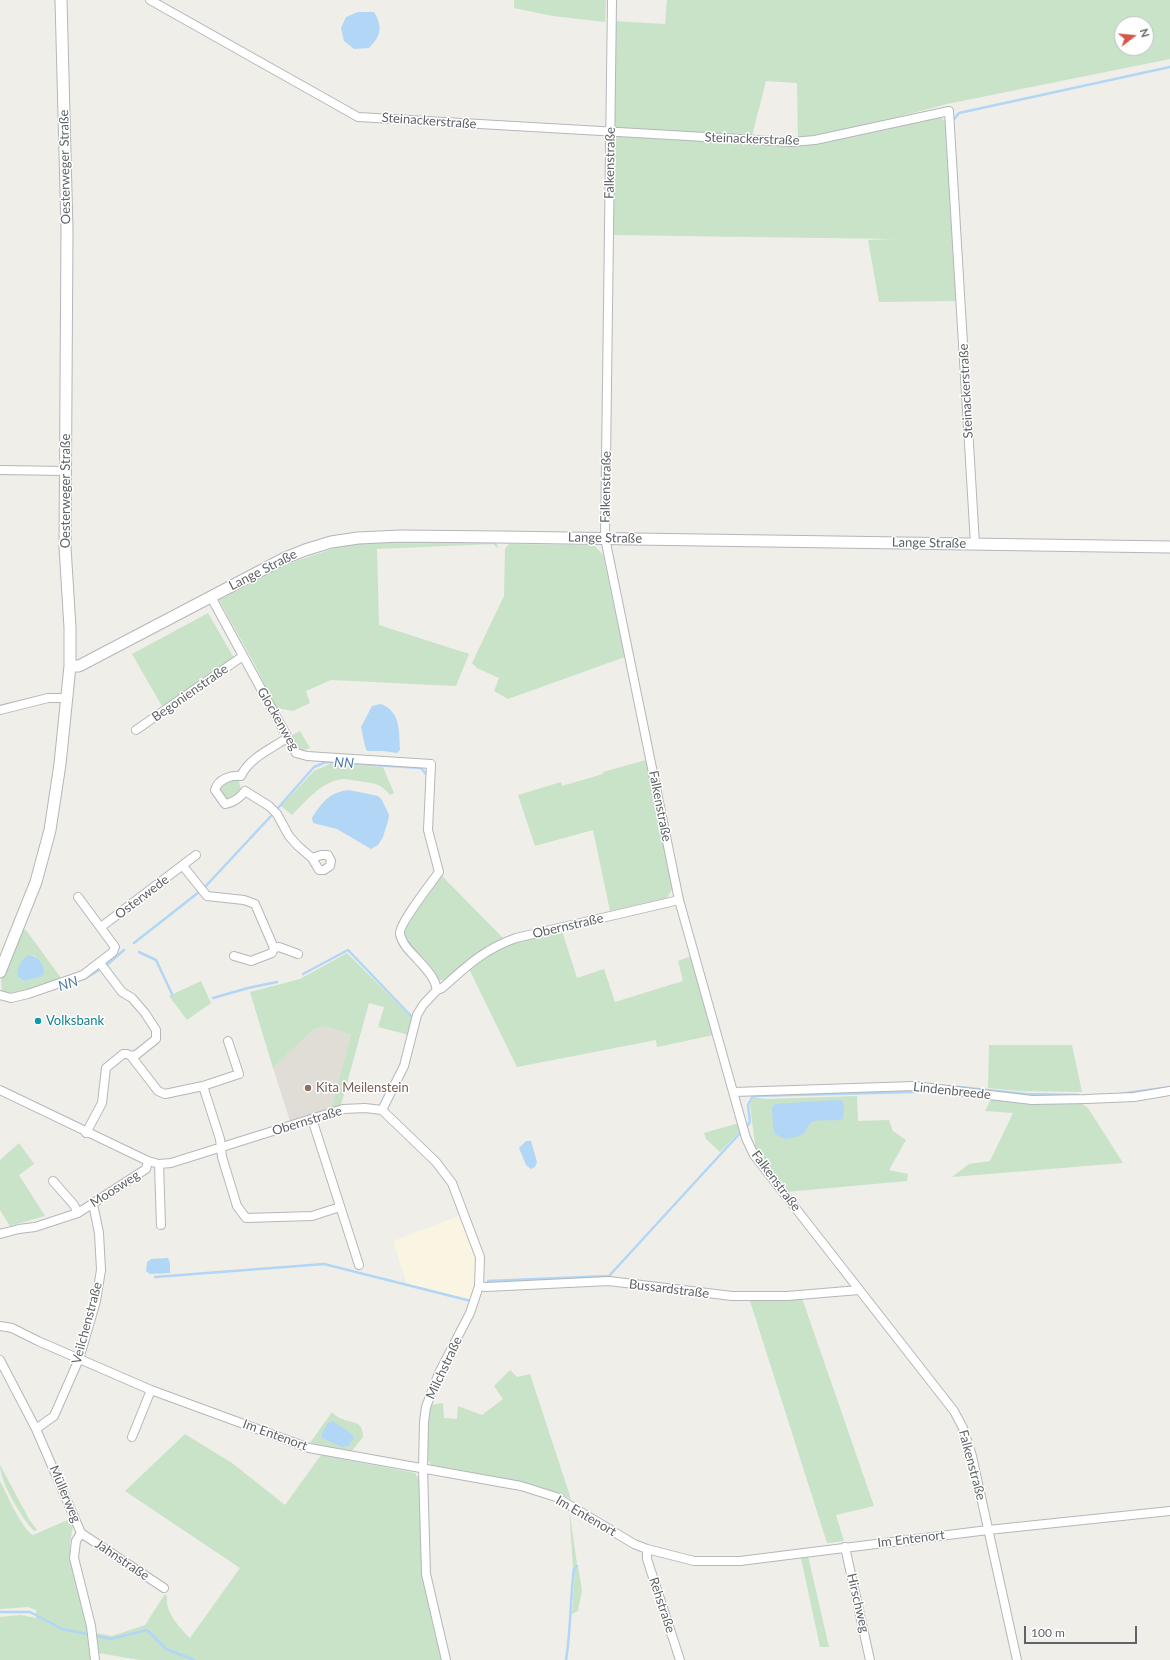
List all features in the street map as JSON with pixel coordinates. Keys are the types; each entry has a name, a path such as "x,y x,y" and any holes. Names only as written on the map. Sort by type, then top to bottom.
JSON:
{"street":[{"name":"Oesterweger Straße","path":"0,972 36,882 50,830 59,771 70,666 70,628 65,547 67,230 61,0"},
{"name":"Steinackerstraße","path":"150,0 358,117 792,142 815,140 949,111 975,544"},
{"name":"Falkenstraße","path":"612,0 605,538 679,900 746,1138 754,1155 954,1411 963,1428 972,1456 1017,1660"},
{"path":"0,470 66,471"},
{"name":"Lange Straße","path":"70,666 79,666 285,558 331,542 351,539 401,536 1170,547"},
{"name":"Glockenweg","path":"211,597 296,753 307,756 431,764 428,830 440,872 403,923 400,933 403,943 429,973 436,984 437,990"},
{"name":"Begonienstraße","path":"136,730 243,656"},
{"path":"0,710 48,698 67,698"},
{"path":"287,738 250,762 241,776 245,791 270,806 277,814 289,836 312,858"},
{"path":"241,776 226,778 216,785 215,790 225,804 230,804 245,791"},
{"name":"Osterwede","path":"101,927 196,855"},
{"path":"183,866 207,896 244,900 255,904 274,948 272,953 251,961 234,956"},
{"name":"Osterwede","path":"0,995 11,998 28,994 83,975 113,952 115,947 78,897"},
{"name":"Obernstraße","path":"0,1090 148,1161 159,1164 171,1163 343,1110 364,1108 382,1110 404,1066 417,1015 423,1005 437,990 442,988 480,955 499,944 543,931 679,900"},
{"path":"274,948 279,947 298,954"},
{"path":"100,963 122,992 132,998 156,1030 156,1039 136,1055 131,1056"},
{"path":"86,1132 102,1103 106,1068 123,1054 131,1056 158,1091 165,1094 203,1086 239,1074 228,1040"},
{"path":"203,1086 220,1138 220,1147 236,1206 246,1218 312,1216 340,1207"},
{"name":"Lindenbreede","path":"734,1092 914,1086 1040,1100 1134,1096 1170,1090"},
{"name":"Milchstraße","path":"382,1110 436,1162 452,1183 480,1256 479,1286 470,1313 439,1373 426,1406 424,1422 422,1469 426,1574 446,1660"},
{"path":"312,1119 359,1265"},
{"name":"Moosweg","path":"0,1234 35,1227 78,1213 146,1169 148,1161"},
{"path":"159,1164 161,1225"},
{"name":"Moosweg","path":"52,1181 74,1205 78,1213"},
{"name":"Veilchenstraße","path":"36,1429 54,1416 79,1359 96,1301 101,1270 99,1233 93,1204"},
{"name":"Bussardstraße","path":"479,1286 486,1287 609,1281 732,1296 787,1296 859,1290"},
{"name":"Im Entenort","path":"0,1326 12,1328 150,1390 309,1448 521,1486 556,1497 634,1544 647,1549 694,1561 740,1561 988,1530 1170,1511"},
{"name":"Müllerweg","path":"0,1360 36,1429 81,1533 76,1541 74,1558 91,1630 95,1660"},
{"path":"132,1437 150,1390"},
{"name":"Jahnstraße","path":"81,1533 164,1588"},
{"name":"Hirschweg","path":"846,1547 870,1660"},
{"name":"Rehstraße","path":"647,1549 647,1558 680,1660"}],"shaded area":[{"name":"Kita Meilenstein","path":"325,1026 351,1035 331,1108 290,1121 273,1068 313,1030"},
{"path":"461,1215 476,1257 476,1280 471,1300 407,1284 393,1241"}],"green space":[{"path":"514,0 606,0 605,22 553,16 514,8"},
{"path":"667,0 1170,0 1170,59 947,104 818,138 798,139 797,83 766,81 752,136 612,130 614,21 665,24"},
{"path":"940,117 947,123 956,301 879,302 868,240 894,239 611,235 613,138 617,135 797,144"},
{"path":"494,540 498,548 493,544 377,549 379,625 469,654 456,686 331,680 306,691 310,703 293,711 276,708 255,665 219,600 287,564 356,541"},
{"path":"509,544 594,545 603,555 625,657 508,699 494,691 499,678 477,668 472,663 504,596 505,549"},
{"path":"208,613 234,658 163,708 132,654"},
{"path":"300,731 310,748 304,750 305,754 300,752 289,737"},
{"path":"646,760 673,888 667,898 610,911 593,830 535,846 518,795 561,782 562,786 603,774 603,772"},
{"path":"330,764 383,767 394,793 390,795 384,789 375,784 342,779 327,784 314,793 292,815 281,806 314,771"},
{"path":"235,778 239,780 241,790 239,794 224,800 219,793 219,786"},
{"path":"442,876 503,938 478,952 445,980 439,980 404,940 403,929"},
{"path":"22,929 26,930 61,978 15,993 2,991 1,981","holes":["29,955 35,956 43,967 40,977 24,981 18,977"]},
{"path":"562,931 577,978 604,969 615,1002 683,981 678,961 691,956 714,1035 657,1047 656,1040 517,1067 469,969 502,948 524,940"},
{"path":"347,953 413,1019 409,1035 378,1027 384,1007 369,1003 341,1105 331,1108 351,1035 325,1026 313,1030 273,1068 250,992 300,979"},
{"path":"201,981 211,1003 187,1020 169,996"},
{"path":"989,1045 1072,1045 1082,1092 1020,1091 988,1088"},
{"path":"857,1096 858,1121 889,1120 893,1131 906,1140 889,1170 908,1174 907,1181 786,1192 756,1152 750,1105 753,1097 765,1099"},
{"path":"991,1099 1048,1103 1081,1103 1088,1108 1123,1163 952,1177 969,1164 990,1161 1013,1113 985,1111"},
{"path":"739,1123 740,1131 720,1152 706,1139 704,1133"},
{"path":"19,1143 34,1164 19,1175 45,1216 10,1226 0,1210 0,1160"},
{"path":"802,1298 874,1506 836,1515 844,1541 827,1543 750,1301"},
{"path":"510,1370 517,1377 530,1374 571,1499 538,1486 504,1478 433,1467 427,1459 428,1417 431,1405 443,1403 444,1418 457,1419 458,1406 482,1415 503,1399 494,1386"},
{"path":"332,1412 339,1418 356,1423 361,1427 363,1437 351,1452 310,1443"},
{"path":"185,1434 232,1463 285,1505 321,1455 415,1473 420,1481 424,1577 443,1660 140,1660 98,1653 95,1633 112,1636 145,1625 165,1594 167,1597 170,1614 190,1638 240,1568 125,1491"},
{"path":"0,1465 29,1519 37,1530 34,1531 29,1525 12,1500 4,1481"},
{"path":"0,1481 19,1518 28,1531 33,1535 70,1519 73,1526 70,1543 70,1558 88,1626 92,1660 0,1660 0,1617 21,1615 36,1618 36,1610 28,1607 0,1609"},
{"path":"569,1508 577,1564 573,1568"},
{"path":"808,1556 829,1647 820,1647 801,1558"},
{"path":"578,1567 582,1590 578,1611 572,1614 575,1570"}],"water":[{"path":"358,12 374,12 379,22 380,27 378,35 369,48 354,49 344,41 341,28 346,17"},
{"path":"381,704 388,707 396,717 398,723 400,750 397,753 367,751 365,746 361,727 372,706"},
{"path":"349,790 378,796 382,800 389,815 383,837 378,845 371,849 337,829 313,823 312,818 319,807 327,799 337,793"},
{"path":"29,955 40,961 44,973 40,977 24,981 18,977 18,968 21,962"},
{"path":"836,1100 843,1101 843,1119 818,1120 809,1124 803,1134 799,1136 785,1139 775,1134 772,1108 775,1104"},
{"path":"526,1141 531,1141 537,1162 535,1167 531,1169 526,1165 519,1148"},
{"path":"168,1258 170,1263 170,1273 150,1274 146,1271 147,1262 151,1259"},
{"path":"333,1421 353,1435 353,1439 348,1446 342,1447 322,1438 322,1433 328,1423"}],"waterway":[{"path":"954,119 959,113 1170,67"},
{"name":"NN","path":"278,808 314,767 326,762 421,768 426,774"},
{"name":"NN","path":"204,888 271,816"},
{"name":"NN","path":"134,943 199,892"},
{"name":"NN","path":"108,964 124,950"},
{"path":"303,974 348,950 413,1018"},
{"path":"139,952 156,960 172,994"},
{"name":"NN","path":"71,983 86,978 99,970"},
{"path":"213,998 248,988 277,982"},
{"path":"949,1086 1026,1094 1078,1095"},
{"path":"1119,1094 1170,1087"},
{"path":"747,1126 750,1122 748,1105 753,1096 914,1092"},
{"path":"488,1281 609,1276 741,1132"},
{"path":"155,1277 324,1264 471,1301"},
{"path":"566,1660 574,1569 577,1566"},
{"path":"0,1612 30,1612 62,1629 111,1639 147,1630 166,1649 194,1660"}],"place":[{"name":"Volksbank","path":"38,1021"},
{"name":"Kita Meilenstein","path":"308,1088"}]}
